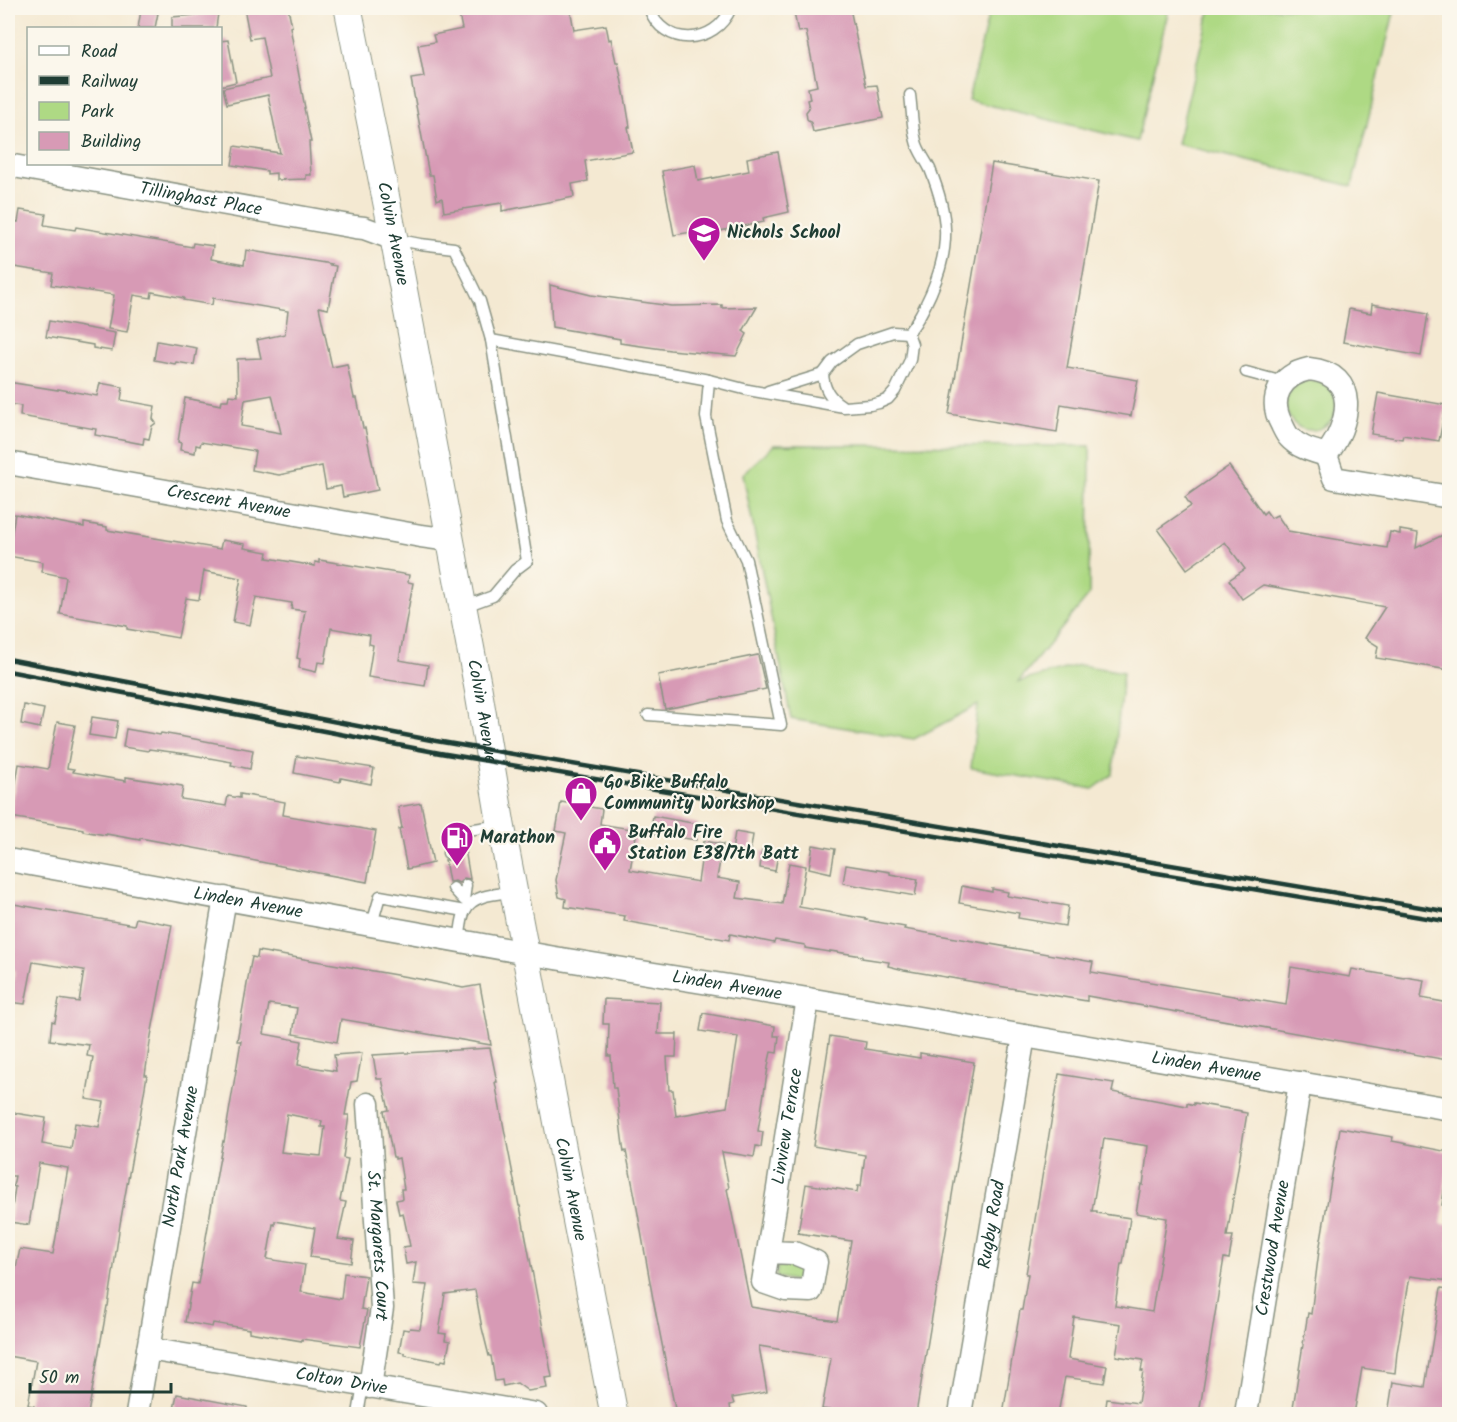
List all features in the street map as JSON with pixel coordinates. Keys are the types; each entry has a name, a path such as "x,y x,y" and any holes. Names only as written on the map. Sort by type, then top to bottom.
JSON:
{"street":[{"name":"Colvin Avenue","path":"348,8 394,238 478,688 501,825 614,1414"},
{"name":"Tillinghast Place","path":"8,165 364,228 394,238"},
{"path":"1320,370 1330,374 1344,389 1347,409 1335,444 1326,455 1306,449 1288,436 1277,416 1275,405 1277,394 1282,384 1299,371 1320,370"},
{"path":"1326,455 1334,478 1449,497"},
{"name":"Crescent Avenue","path":"8,463 450,540"},
{"name":"Linden Avenue","path":"8,860 526,952 1449,1109"},
{"name":"North Park Avenue","path":"137,1414 225,898"},
{"name":"Linview Terrace","path":"768,1252 808,999"},
{"name":"Rugby Road","path":"960,1414 1024,1036"},
{"name":"Crestwood Avenue","path":"1246,1414 1300,1083"},
{"name":"St. Margarets Court","path":"367,1386 382,1308 368,1104"},
{"name":"Colton Drive","path":"148,1349 536,1414"}],"lane":[{"path":"648,8 663,28 680,36 690,37 713,31 722,23 731,8"},
{"path":"908,333 921,315 937,280 946,241 944,212 930,169 916,142 909,95"},
{"path":"394,238 454,248 480,301 491,340 527,561 515,570 493,596 463,607"},
{"path":"765,392 823,374 832,362 857,344 892,332 908,333"},
{"path":"491,340 844,407 879,403 888,399 896,391 909,360 912,344 908,333"},
{"path":"1246,372 1276,380 1282,384"},
{"path":"823,374 830,396 844,407"},
{"path":"648,714 781,725 746,560 727,521 706,417 709,380"},
{"path":"448,853 451,841 461,831 501,825"},
{"path":"451,841 459,850"},
{"path":"459,940 466,905 466,885"},
{"path":"453,888 466,905"},
{"path":"372,924 380,896 466,905 482,897 514,892"},
{"path":"358,1414 367,1386"}],"green space":[{"path":"990,8 1169,8 1137,141 968,100"},
{"path":"1210,8 1395,8 1352,186 1177,144"},
{"path":"1311,380 1329,387 1336,405 1329,423 1311,430 1293,423 1286,405 1293,387"},
{"path":"774,445 1090,446 1089,595 1018,682 1079,665 1123,672 1113,774 1093,789 971,768 978,705 914,739 791,719 743,474"},
{"path":"778,1265 792,1267 803,1272 801,1282 776,1277"}],"building":[{"path":"244,8 288,8 311,142 309,142 311,175 306,175 306,179 276,180 276,173 267,174 267,171 232,165 235,146 280,153 268,95 227,104 223,88 270,78 262,37 250,39"},
{"path":"570,8 574,30 606,25 616,62 618,62 633,152 585,161 588,181 572,184 574,197 502,211 502,203 444,212 442,198 437,200 433,175 429,175 411,79 424,77 418,45 435,42 433,35 462,29 458,10"},
{"path":"793,8 850,8 866,86 877,85 883,118 813,132 806,112 809,108 807,100 810,99 808,88 817,86 806,31 798,32"},
{"path":"141,10 158,13 155,27 138,27"},
{"path":"218,13 216,27 172,27 172,17"},
{"path":"228,40 236,82 222,86 222,41"},
{"path":"778,152 789,212 763,218 764,222 705,234 704,230 674,235 662,171 695,165 698,181 749,171 747,158"},
{"path":"992,163 1099,181 1067,368 1138,380 1131,416 1061,404 1057,432 949,414"},
{"path":"20,210 46,214 44,225 75,230 76,227 192,247 193,243 213,246 211,259 244,265 246,250 336,266 328,309 319,307 332,367 347,364 354,398 357,398 363,428 365,428 378,490 343,497 341,486 326,489 322,466 279,475 252,470 255,451 201,442 200,446 196,445 195,453 180,450 181,443 178,442 185,398 221,405 222,400 228,400 229,395 238,396 237,359 261,358 257,340 285,334 288,311 213,298 212,305 152,292 151,298 134,295 127,332 108,329 114,295 51,285 53,273 8,266 8,220 18,222","holes":["272,395 281,433 241,426 245,400"]},
{"path":"550,285 591,295 671,306 757,307 743,331 747,334 736,356 670,350 620,343 620,339 552,327"},
{"path":"1372,304 1428,314 1421,356 1343,342 1349,309 1371,313"},
{"path":"49,321 115,333 112,351 93,348 93,345 46,337"},
{"path":"157,341 197,348 194,365 154,360"},
{"path":"8,382 97,396 100,383 123,387 121,400 155,406 153,419 156,423 152,426 149,439 144,438 143,444 95,435 96,429 20,416 21,406 8,404"},
{"path":"1378,393 1446,405 1439,441 1403,435 1402,439 1371,434"},
{"path":"1229,466 1263,514 1266,511 1271,518 1277,515 1288,531 1387,548 1390,532 1400,534 1400,530 1418,533 1416,548 1449,532 1449,670 1376,658 1378,646 1365,638 1385,607 1263,585 1242,599 1229,580 1245,569 1225,542 1187,569 1158,529 1191,506 1185,497"},
{"path":"15,514 84,527 84,523 107,527 107,530 220,549 222,540 245,544 244,548 268,552 267,558 315,566 315,562 319,563 319,560 409,575 408,582 413,583 399,660 428,665 425,686 368,677 373,645 369,644 370,635 331,628 325,663 318,662 316,672 299,668 300,659 297,658 305,611 291,609 292,603 256,597 250,625 233,622 241,578 204,571 199,600 186,598 178,638 60,614 66,577 42,572 43,562 8,556"},
{"path":"758,655 766,689 665,709 658,675"},
{"path":"24,705 44,709 40,728 21,724"},
{"path":"92,717 118,721 115,739 89,735"},
{"path":"57,722 75,725 67,768 74,769 73,772 126,781 126,777 182,786 181,799 226,806 228,796 240,798 240,794 285,802 283,815 376,831 367,882 140,838 140,840 106,835 10,817 19,764 48,769"},
{"path":"126,729 253,750 250,769 231,765 232,762 187,754 123,747"},
{"path":"297,756 374,768 371,784 341,778 340,782 294,773"},
{"path":"561,802 602,809 600,824 637,830 630,870 698,882 704,841 723,844 717,878 740,882 737,898 782,904 789,863 806,866 799,907 905,927 904,929 1093,962 1091,972 1286,1005 1291,967 1350,977 1352,969 1424,980 1421,998 1449,1003 1447,1060 1087,996 1087,1001 904,970 888,966 889,962 805,948 805,945 775,940 774,943 730,934 729,940 624,921 625,916 565,907 566,899 559,897 556,880 566,833 556,831"},
{"path":"421,803 433,863 407,869 399,829 402,828 398,807"},
{"path":"653,816 698,824 696,840 650,833"},
{"path":"735,832 753,835 750,854 732,851"},
{"path":"813,845 835,849 831,873 809,868"},
{"name":"Marathon","path":"465,849 470,879 464,878 459,883 449,882 445,860 451,860 456,851"},
{"path":"762,851 778,854 775,871 760,868"},
{"path":"846,865 918,879 915,896 843,883"},
{"path":"962,886 992,892 992,889 1008,892 1007,896 1068,906 1065,926 1018,918 1019,913 959,903"},
{"path":"8,903 134,925 136,918 172,925 151,1036 143,1099 88,1414 32,1414 34,1406 28,1405 36,1361 8,1356 8,1329 14,1294 12,1293 20,1249 53,1254 68,1168 39,1163 29,1225 10,1222 15,1176 8,1176 8,1112 46,1118 42,1144 71,1149 75,1123 99,1127 104,1102 86,1099 93,1057 87,1056 89,1045 50,1040 52,1021 55,1022 59,999 79,1002 84,970 33,962 25,1004 9,1002 15,970 8,969"},
{"path":"258,951 463,988 480,985 491,1045 341,1019 337,1042 293,1034 297,1008 269,1004 264,1034 302,1041 298,1065 336,1071 334,1055 362,1053 357,1081 351,1082 345,1115 349,1115 343,1158 348,1159 340,1201 346,1202 338,1239 354,1241 351,1263 310,1257 315,1228 275,1221 267,1259 305,1265 301,1292 341,1299 344,1273 366,1276 361,1309 367,1310 360,1347 302,1339 302,1341 213,1323 212,1327 185,1322 192,1283 198,1284 241,1041 237,1041 250,967 252,957 257,958","holes":["287,1114 322,1121 321,1127 325,1127 321,1156 281,1152"]},
{"path":"604,999 660,1002 658,1034 677,1034 676,1057 667,1057 669,1090 673,1090 676,1116 727,1107 738,1037 700,1031 703,1013 775,1026 774,1036 779,1036 777,1053 771,1052 769,1061 758,1131 763,1132 761,1147 756,1146 754,1157 722,1152 729,1188 727,1189 751,1307 837,1321 851,1241 798,1233 806,1184 857,1192 858,1186 861,1186 865,1155 813,1146 830,1036 866,1042 865,1049 920,1058 920,1053 974,1062 916,1414 859,1414 822,1409 831,1358 759,1346 767,1392 732,1398 734,1404 730,1405 731,1412 676,1414 626,1151 624,1152 616,1088 613,1088 611,1056 608,1056 609,1024 603,1024"},
{"path":"490,1048 552,1377 545,1378 547,1388 528,1391 517,1383 503,1386 502,1380 495,1381 475,1290 445,1294 439,1333 446,1334 445,1340 450,1341 446,1361 441,1362 399,1352 403,1329 420,1329 427,1285 413,1284 416,1262 406,1264 403,1247 410,1246 403,1213 399,1214 396,1200 402,1199 401,1189 404,1189 399,1158 393,1157 384,1111 389,1110 382,1079 377,1079 373,1055"},
{"path":"1059,1074 1114,1083 1112,1092 1187,1106 1187,1103 1194,1105 1194,1103 1247,1113 1227,1236 1233,1236 1229,1259 1224,1258 1199,1414 1105,1414 1107,1399 1138,1403 1143,1360 1116,1356 1121,1324 1074,1317 1068,1359 1107,1366 1104,1383 1065,1377 1058,1414 1003,1414 1028,1274 1026,1274","holes":["1104,1139 1148,1146 1143,1185 1141,1184 1136,1213 1167,1218 1152,1312 1115,1306 1130,1218 1092,1211"]},
{"path":"1340,1128 1393,1137 1392,1141 1449,1152 1449,1172 1447,1172 1441,1224 1449,1225 1449,1281 1410,1276 1395,1373 1362,1368 1354,1414 1292,1414 1308,1313 1311,1314 1319,1251"},
{"path":"1441,1288 1449,1289 1449,1414 1388,1414 1393,1382 1425,1387"},
{"path":"177,1394 247,1407 247,1414 173,1414"}],"railway":[{"path":"8,659 436,741 1450,912"},
{"path":"8,671 440,753 1450,922"}],"place":[{"name":"Nichols School","path":"704,262"},
{"name":"Go Bike Buffalo Community Workshop","path":"581,822"},
{"name":"Marathon","path":"457,867"},
{"name":"Buffalo Fire Station E38/7th Batt","path":"605,872"}]}
